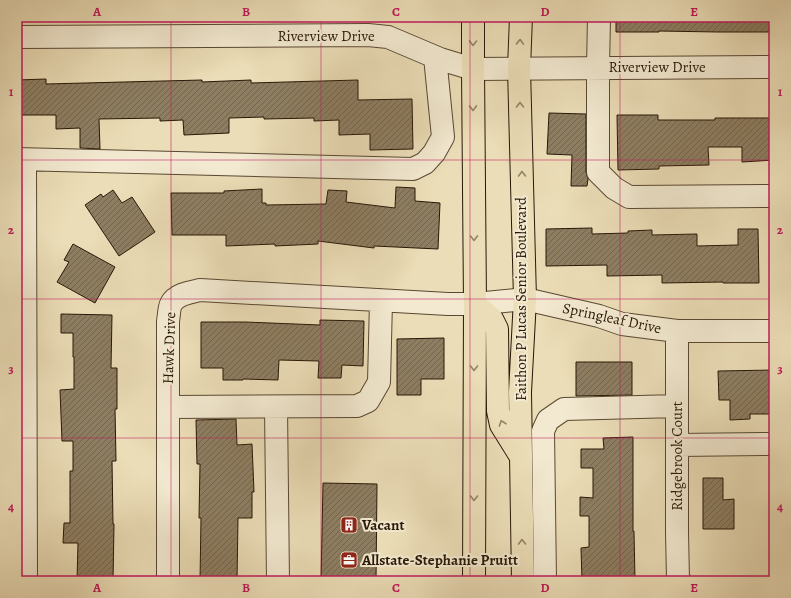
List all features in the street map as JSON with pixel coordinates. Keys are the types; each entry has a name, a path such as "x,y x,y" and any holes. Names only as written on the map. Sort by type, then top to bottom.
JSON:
{"main road":[{"path":"473,17 475,304 474,581"},
{"name":"Faithon P Lucas Senior Boulevard","path":"521,17 519,68 525,299 520,392 522,581"},
{"path":"475,304 492,319 497,329 498,410 501,425 521,457"}],"street":[{"path":"599,17 598,172 614,188 629,197 774,196"},
{"name":"Riverview Drive","path":"17,37 368,35 377,26 388,37 436,57 473,69 774,67"},
{"path":"26,581 21,159 413,169 425,163 434,153 443,137 436,57"},
{"name":"Hawk Drive","path":"168,581 168,321 171,305 176,299 185,294 200,290 381,301 475,304"},
{"name":"Springleaf Drive","path":"475,304 525,299 599,316 622,324 677,331 774,331"},
{"path":"168,407 357,406 368,400 379,382 381,301"},
{"name":"Ridgebrook Court","path":"677,331 677,540 678,579 680,581"},
{"path":"544,581 542,431 548,420 564,409 677,406"},
{"path":"276,407 278,581"},
{"path":"677,445 774,444"}],"building":[{"path":"616,17 774,17 774,32 616,32"},
{"path":"46,79 46,84 202,80 202,82 251,80 251,83 358,80 358,100 412,99 413,149 370,150 370,134 339,135 339,120 314,121 314,118 264,119 264,117 229,118 229,133 184,135 183,120 160,121 160,118 99,119 100,149 80,148 80,128 56,129 56,115 17,115 17,80"},
{"path":"549,113 586,114 587,186 571,186 572,155 547,154"},
{"path":"617,115 658,115 658,120 774,118 774,160 742,162 742,147 708,147 709,165 659,166 659,169 618,170"},
{"path":"396,187 415,188 415,201 440,203 438,249 374,246 374,248 318,241 318,244 226,246 226,235 172,235 171,193 224,193 224,191 262,189 262,203 266,203 266,205 326,204 328,190 347,191 346,202 395,208"},
{"path":"113,190 122,203 132,197 155,232 119,256 85,205 101,194 103,197"},
{"path":"592,228 592,234 628,233 628,231 652,230 652,235 697,234 697,246 738,245 738,229 758,229 759,283 662,283 662,275 607,276 607,265 546,266 546,229"},
{"path":"73,244 115,267 95,303 57,282 69,262 64,260"},
{"path":"61,314 112,315 111,368 117,368 117,409 115,409 116,461 112,461 114,524 113,581 77,581 78,543 63,543 64,523 70,523 70,471 73,471 73,441 62,441 60,390 74,389 74,357 73,333 61,333"},
{"path":"320,320 364,321 363,366 342,365 341,378 318,378 319,361 279,360 278,380 223,380 223,368 201,368 201,322 320,325"},
{"path":"444,338 444,379 421,379 421,395 397,395 397,339"},
{"path":"576,362 632,362 632,395 576,396"},
{"path":"774,370 774,414 750,414 750,419 730,420 730,400 719,400 718,371"},
{"path":"236,419 237,445 252,444 254,492 252,492 252,518 238,518 237,581 200,581 200,464 197,464 196,420"},
{"path":"633,437 633,531 635,581 582,581 581,548 589,547 589,516 580,516 580,497 593,498 593,468 581,468 581,449 604,449 603,438"},
{"path":"703,478 723,478 723,500 734,499 734,529 703,529"},
{"path":"323,483 377,484 376,581 321,581"}],"place":[{"name":"Vacant","path":"349,525"},
{"name":"Allstate-Stephanie Pruitt","path":"349,560"}]}
